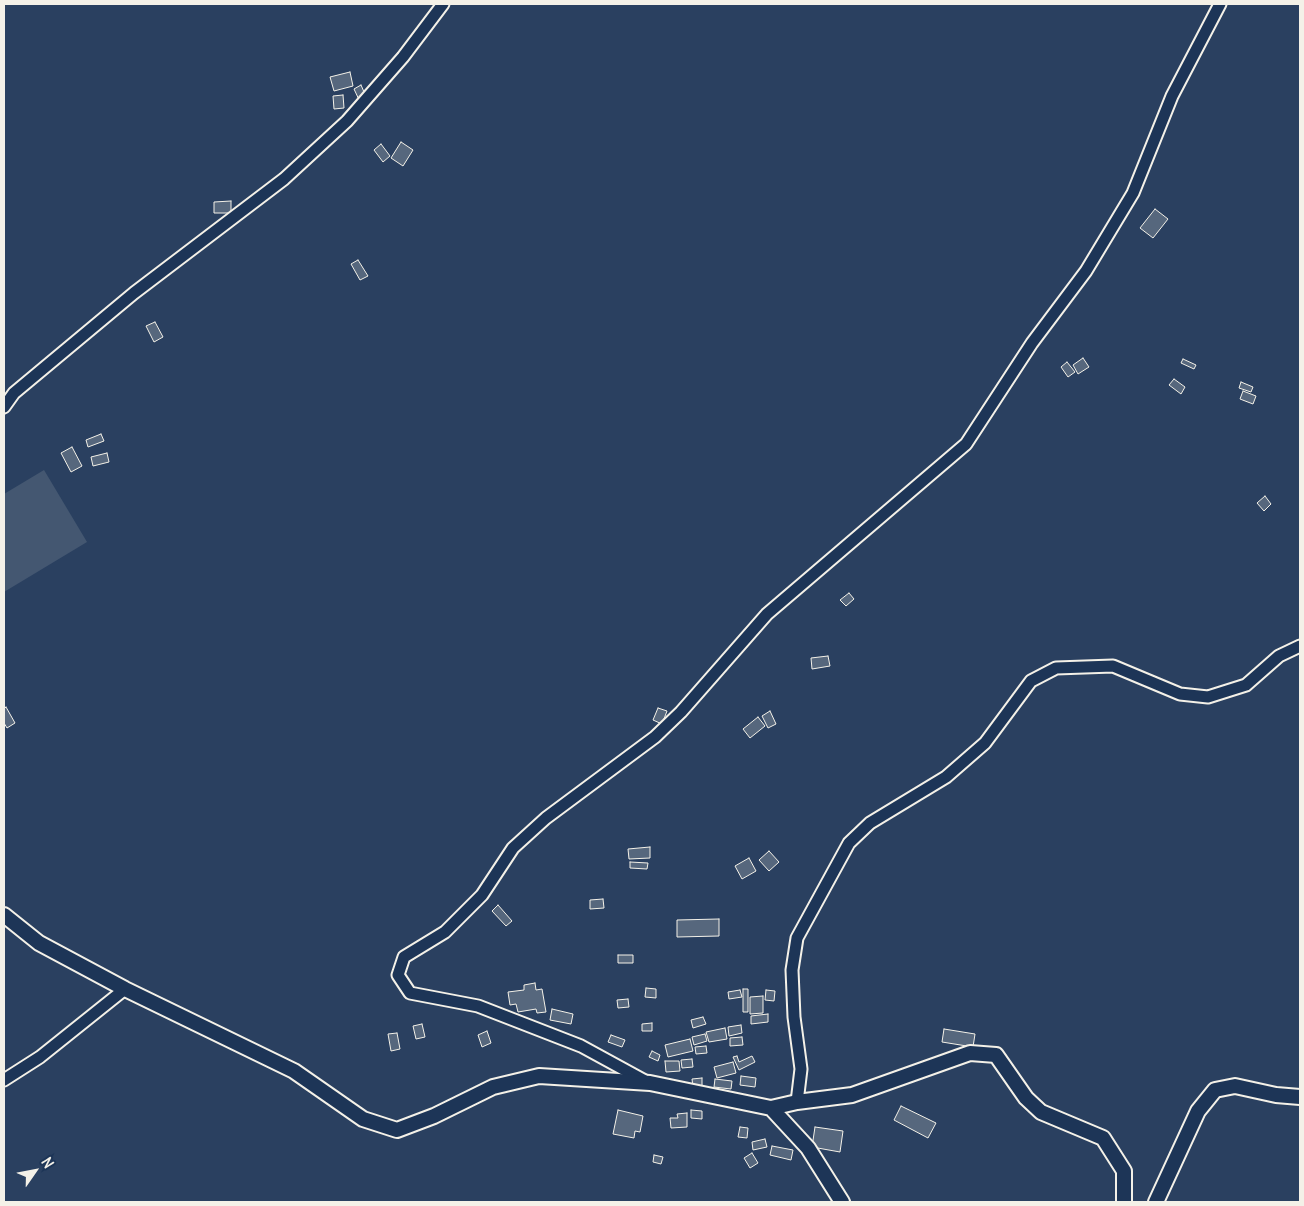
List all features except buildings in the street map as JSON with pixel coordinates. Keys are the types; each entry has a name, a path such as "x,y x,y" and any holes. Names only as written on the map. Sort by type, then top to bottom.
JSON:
{"street":[{"path":"4,406 14,394 134,293 284,179 347,121 403,57 443,4"},
{"path":"650,1083 582,1046 478,1006 410,993 398,975 404,957 445,932 482,896 513,848 546,818 655,738 681,712 767,614 966,444 1032,343 1086,271 1133,193 1172,96 1220,4"},
{"path":"797,1102 801,1069 794,1016 792,970 797,938 849,843 870,823 946,777 986,743 1031,681 1056,668 1113,666 1180,694 1208,697 1246,684 1279,656 1300,646"},
{"path":"4,915 39,943 124,989 294,1070 363,1119 397,1130 434,1116 493,1087 539,1076 650,1083 771,1108 797,1102 852,1095 970,1052 996,1055 1026,1098 1041,1112 1103,1138 1124,1171 1124,1202"},
{"path":"4,1080 40,1057 124,989"},
{"path":"1156,1202 1198,1110 1214,1090 1235,1086 1276,1096 1300,1097"},
{"path":"771,1108 808,1148 842,1202"}],"shaded area":[{"path":"44,470 87,542 4,592 4,494"}]}
